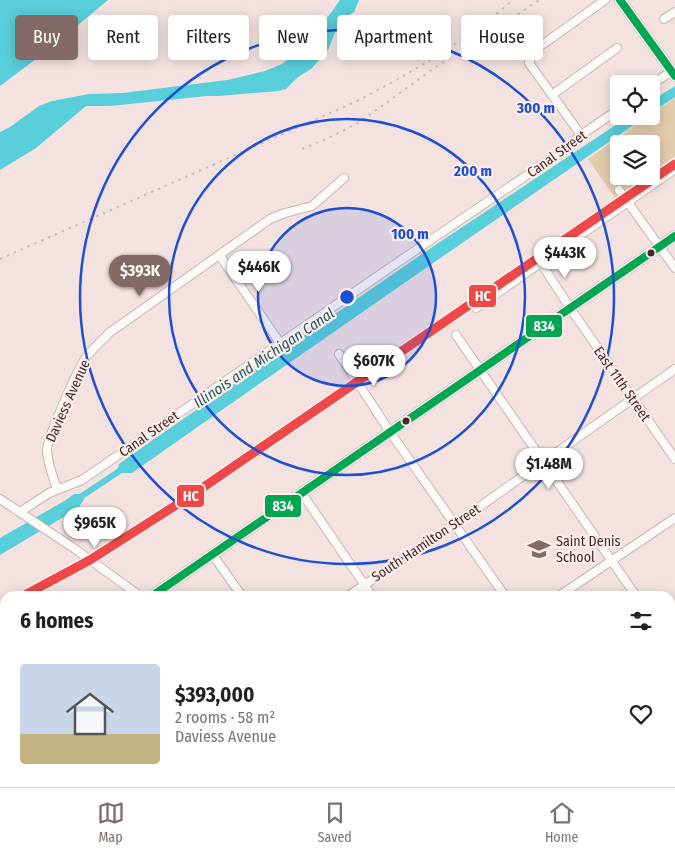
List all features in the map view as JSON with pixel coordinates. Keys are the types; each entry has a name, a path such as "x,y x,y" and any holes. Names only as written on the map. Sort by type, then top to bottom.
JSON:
{"main road":[{"path":"622,3 674,72"},
{"path":"159,591 675,236"}],"street":[{"path":"581,135 529,63 531,55 535,50 606,0"},
{"path":"664,19 675,12"},
{"path":"552,95 617,48"},
{"path":"660,81 674,72"},
{"name":"Canal Street","path":"23,514 38,499 57,489 82,480 564,150 581,135 610,115"},
{"path":"476,308 675,169"},
{"name":"Daviess Avenue","path":"57,489 46,450 52,430 84,361 109,333 270,219 312,206 344,178"},
{"path":"619,190 675,268"},
{"path":"220,256 280,343"},
{"name":"East 11th Street","path":"541,263 675,459"},
{"path":"456,335 633,591"},
{"path":"339,354 390,432 502,591"},
{"name":"South Hamilton Street","path":"355,591 455,524 675,369"},
{"path":"302,492 368,591"},
{"path":"0,499 133,591"},
{"path":"566,591 675,518"},
{"path":"212,554 238,591"}],"shaded area":[{"path":"675,98 675,156 660,167 660,135 622,135 636,125 660,125 660,109"},
{"path":"610,144 610,185 633,185 615,198 588,159"}],"water":[{"path":"0,0 108,0 78,25 78,15 15,15 15,60 35,60 0,86"},
{"path":"340,0 359,0 354,12 349,15 337,15 337,28 327,51 327,18"},
{"path":"287,60 319,60 286,89 278,91 110,106 86,106 36,148 0,170 0,132 39,106 52,101 89,94 123,93 227,80 265,71"},
{"path":"675,86 675,97 660,107 660,95"},
{"name":"Illinois and Michigan Canal","path":"616,125 634,125 619,135 610,135 610,142 132,473 117,473 119,464 144,446 422,254"},
{"path":"74,494 80,494 84,500 77,509 0,555 0,538"}],"waterway":[{"name":"Illinois and Michigan Canal","path":"76,500 124,468"}],"railway":[{"path":"0,259 355,102 397,80 457,43 513,0"},
{"path":"302,149 333,136 361,121 440,64 480,40 539,0"}],"transit line":[{"name":"834","path":"620,0 675,76"},
{"name":"HC","path":"32,591 90,560 192,495 675,164"},
{"name":"834","path":"159,591 675,236"}],"place":[{"name":"Saint Denis School","path":"539,549"}]}
